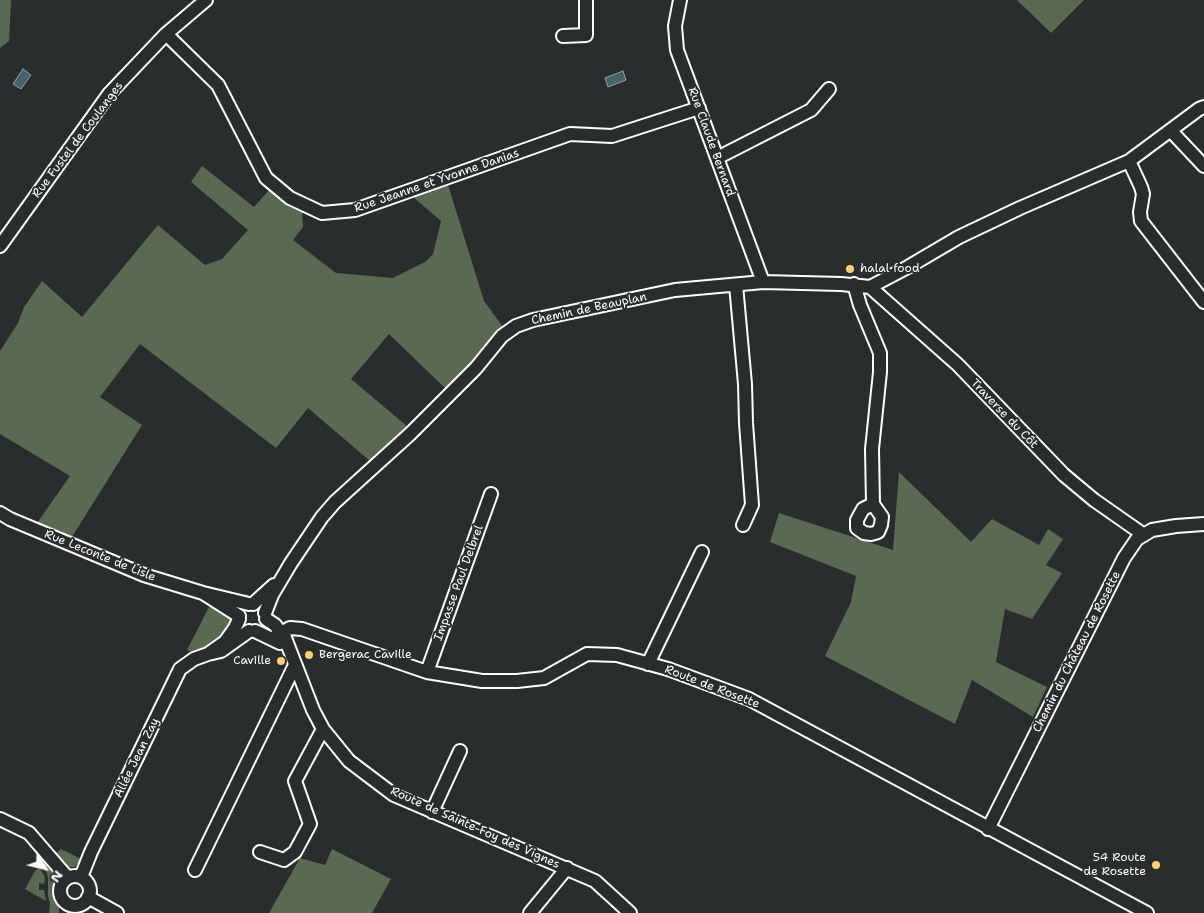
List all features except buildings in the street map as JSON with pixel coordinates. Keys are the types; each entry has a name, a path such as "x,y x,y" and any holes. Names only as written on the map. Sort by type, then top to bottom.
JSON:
{"street":[{"name":"Rue Fustel de Coulanges","path":"0,246 110,94 166,34 206,0"},
{"path":"563,36 586,35 586,0"},
{"name":"Rue Claude Bernard","path":"680,0 675,26 677,50 763,282"},
{"name":"Rue Jeanne et Yvonne Danias","path":"166,34 218,84 266,178 290,198 322,213 355,210 570,134 612,136 699,108"},
{"path":"717,158 811,110 829,89"},
{"path":"870,286 988,223 1129,161 1204,107"},
{"path":"1171,131 1204,166"},
{"path":"1129,161 1142,187 1141,221 1204,302"},
{"name":"Chemin de Beauplan","path":"265,616 272,595 322,517 335,502 423,421 476,368 502,336 516,326 533,320 675,290 763,282 870,286"},
{"path":"854,284 860,305 880,353 880,372 872,450 873,504"},
{"path":"736,285 745,384 752,505 743,525"},
{"name":"Traverse du Côt","path":"870,286 958,365 1064,475 1094,500 1144,535"},
{"name":"Impasse Paul Delbrel","path":"427,672 491,494"},
{"name":"Rue Leconte de Lisle","path":"0,513 144,575 203,593 251,604"},
{"name":"Chemin du Château de Rosette","path":"988,829 1124,558 1137,539 1152,530 1204,524"},
{"path":"648,664 702,552"},
{"name":"Chemin de Beauplan","path":"251,604 271,589 291,563"},
{"name":"Rue Leconte de Lisle","path":"203,593 239,618"},
{"path":"252,630 259,630 263,625 265,616 261,607 251,604 243,608 239,618 241,626 252,630 277,635"},
{"name":"Route de Sainte-Foy des Vignes","path":"265,616 275,625 277,635 285,638 313,710 323,729 349,761 394,795 595,881 630,913"},
{"name":"Allée Jean Zay","path":"208,654 225,642 235,628 239,618"},
{"name":"Route de Rosette","path":"277,635 290,628 302,629 427,672 482,681 516,681 544,678 587,654 617,655 648,664 749,699 988,829 1148,913"},
{"name":"Allée Jean Zay","path":"81,877 91,852 180,669 194,658 221,651 252,630"},
{"path":"195,870 295,665"},
{"path":"260,852 284,860 295,852 310,824 295,781 323,729"},
{"path":"432,812 460,751"},
{"path":"0,819 29,834 67,877"},
{"path":"530,913 567,868"},
{"path":"74,875 81,877 87,881 90,888 86,902 68,909 60,897 61,883 67,877 74,875"},
{"path":"88,897 117,913"}],"green space":[{"path":"0,0 11,0 9,41 0,48"},
{"path":"1017,0 1084,0 1051,33"},
{"path":"202,166 254,207 269,190 302,212 303,227 293,240 336,273 393,278 425,262 433,254 441,221 413,197 448,185 484,301 503,327 446,389 389,334 351,379 408,427 370,461 308,408 276,448 140,344 100,397 142,425 72,537 37,523 70,476 0,434 0,351 18,323 24,307 42,281 82,317 158,225 205,265 222,259 248,230 191,182"},
{"path":"899,472 971,542 992,519 1039,545 1048,529 1063,539 1046,565 1062,573 1032,619 1005,609 996,662 1047,687 1033,717 972,680 955,724 825,656 851,602 856,576 770,542 779,513 893,550"},
{"path":"210,605 227,615 231,621 227,631 213,645 192,652 187,650"},
{"path":"61,849 81,859 75,867 66,867 54,855"},
{"path":"332,849 391,879 372,913 269,913 300,858 325,865"},
{"path":"47,861 55,880 54,894 59,906 59,913 49,913 48,879 47,873 42,866"},
{"path":"39,868 45,880 44,884 39,883 39,890 44,890 46,901 25,889 35,871"}],"water":[{"path":"23,69 31,75 21,89 13,84"},
{"path":"623,71 626,80 608,87 605,78"}],"place":[{"name":"halal food","path":"850,269"},
{"name":"Bergerac Caville","path":"309,655"},
{"name":"Caville","path":"281,661"},
{"name":"54 Route de Rosette","path":"1156,865"}]}
